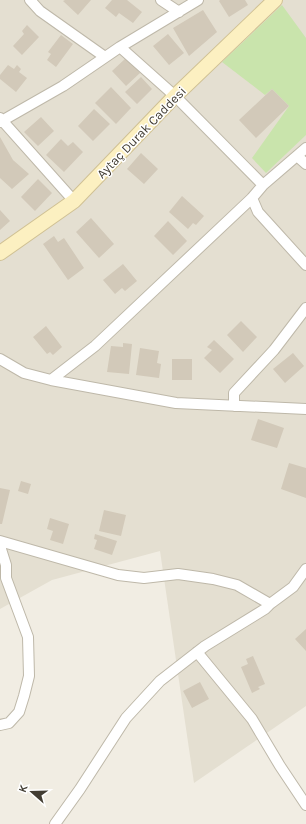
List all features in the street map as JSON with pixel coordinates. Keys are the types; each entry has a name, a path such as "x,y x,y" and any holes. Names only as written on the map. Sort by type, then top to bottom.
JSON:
{"main road":[{"name":"Aytaç Durak Caddesi","path":"0,253 74,201 175,96 275,0"}],"street":[{"path":"30,0 40,11 105,57"},
{"path":"161,0 179,12"},
{"path":"74,201 1,121 63,86 120,47 198,0"},
{"path":"120,47 175,96 263,185"},
{"path":"51,380 96,346 252,198 263,185 306,148"},
{"path":"297,156 306,164"},
{"path":"252,198 258,212 306,265"},
{"path":"234,406 234,393 274,350 306,308"},
{"path":"0,359 24,373 51,380 176,404 306,409"},
{"path":"0,541 118,575 144,578 178,574 213,579 237,585 270,604"},
{"path":"0,546 6,565 3,580 28,637 29,676 19,712 9,723 0,726"},
{"path":"55,824 80,789 126,718 160,681 205,646 265,609 293,588 306,569"},
{"path":"197,652 252,719 280,766 306,805"}],"shaded area":[{"path":"0,0 306,0 306,706 194,783 160,551 52,580 0,609"}],"green space":[{"path":"282,5 306,38 306,135 266,173 252,158 289,106 272,89 265,95 222,62"}],"building":[{"path":"91,0 78,15 63,1"},
{"path":"112,0 127,0 142,12 133,23 119,13 116,17 105,8"},
{"path":"245,0 248,5 229,17 219,1"},
{"path":"203,10 217,32 189,56 173,28"},
{"path":"27,25 39,37 22,55 13,46 24,34 22,31"},
{"path":"168,34 184,53 169,65 153,46"},
{"path":"61,35 73,44 56,67 47,60 51,54 48,52"},
{"path":"126,58 140,73 126,86 112,71"},
{"path":"8,65 14,69 17,65 21,69 19,72 27,78 16,92 0,79 0,75"},
{"path":"141,77 152,89 137,104 125,92"},
{"path":"111,87 131,108 116,124 95,103"},
{"path":"272,89 289,106 256,138 239,120"},
{"path":"94,109 110,124 93,141 78,126"},
{"path":"41,117 54,131 38,146 24,132"},
{"path":"0,137 13,160 29,174 12,189 0,178"},
{"path":"61,139 68,146 73,142 83,152 64,172 46,155"},
{"path":"141,153 158,169 144,184 127,169"},
{"path":"38,179 52,193 35,211 21,197"},
{"path":"182,196 204,216 196,225 193,223 188,229 169,212"},
{"path":"0,210 10,221 0,230"},
{"path":"91,218 114,244 99,258 76,232"},
{"path":"168,221 187,241 173,255 154,236"},
{"path":"54,236 58,242 64,238 84,268 68,280 43,244"},
{"path":"123,264 137,281 125,291 122,288 115,294 103,280"},
{"path":"241,321 257,337 243,352 227,335"},
{"path":"46,326 62,347 53,355 50,352 47,354 33,337"},
{"path":"214,340 234,359 220,373 204,358 212,350 207,347"},
{"path":"123,343 132,344 129,374 107,372 111,346 123,347"},
{"path":"140,348 159,351 157,363 161,364 159,378 136,375"},
{"path":"293,353 304,366 285,383 273,369"},
{"path":"172,359 192,359 192,380 172,380"},
{"path":"258,419 284,428 277,448 251,440"},
{"path":"289,463 306,468 306,498 281,489"},
{"path":"21,481 31,484 28,494 18,491"},
{"path":"0,488 10,490 2,524 0,524"},
{"path":"104,510 126,515 121,536 99,531"},
{"path":"50,518 69,524 63,544 50,540 53,531 47,529"},
{"path":"95,534 117,541 112,555 94,549 97,540 94,539"},
{"path":"306,629 306,651 295,639"},
{"path":"253,656 265,684 258,687 260,689 252,693 241,667 248,664 246,659"},
{"path":"200,682 209,699 192,708 183,691"}]}
